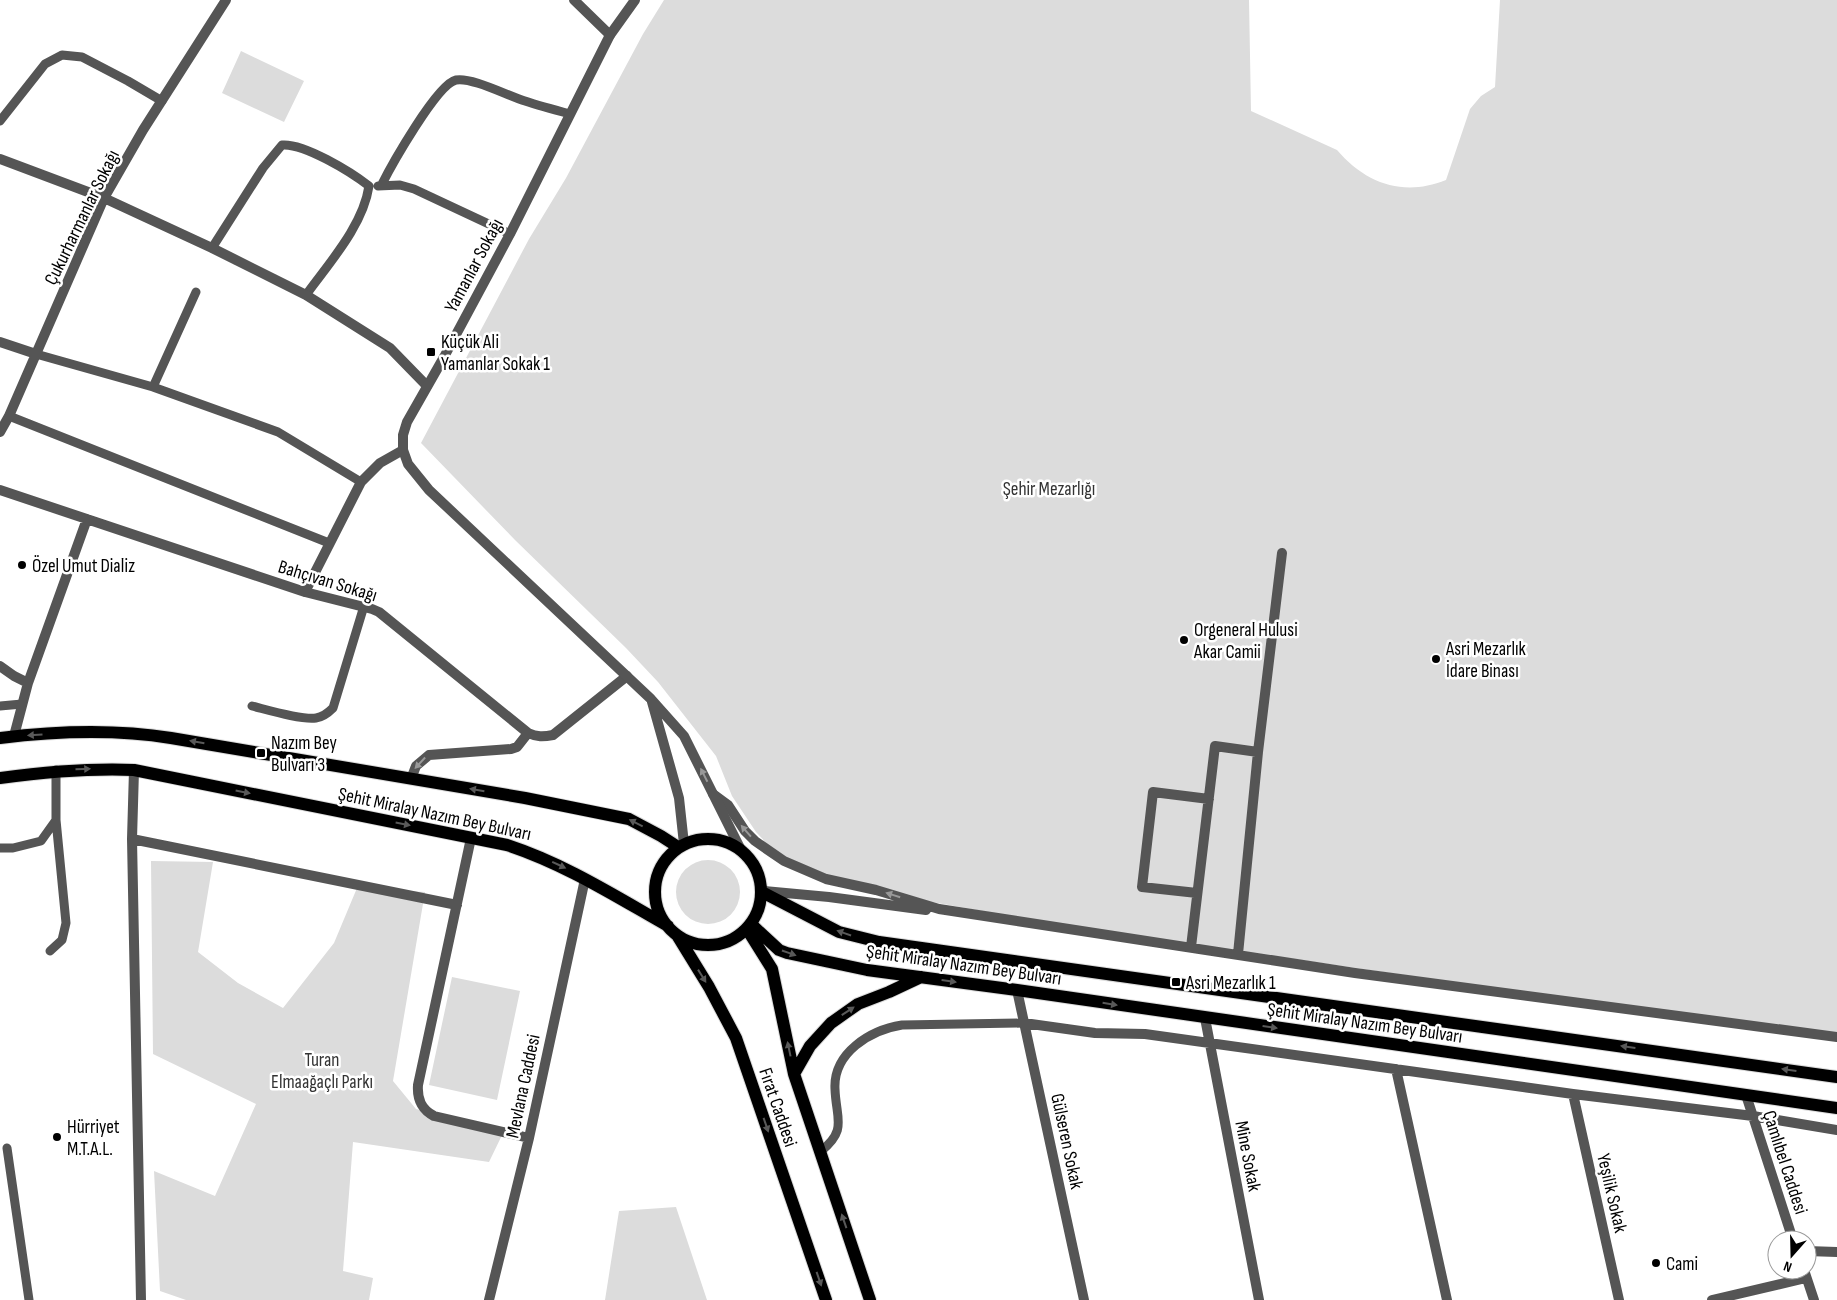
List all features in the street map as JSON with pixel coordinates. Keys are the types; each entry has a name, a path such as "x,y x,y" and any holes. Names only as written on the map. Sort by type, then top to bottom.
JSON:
{"main road":[{"name":"Şehit Miralay Nazım Bey Bulvarı","path":"0,738 105,731 138,732 525,798 629,819 681,846"},
{"name":"Şehit Miralay Nazım Bey Bulvarı","path":"0,778 56,770 134,770 507,845 536,855 585,878 672,931"},
{"path":"713,839 725,841 741,850 755,866 760,878 762,891 760,905 749,926 733,939 709,945 692,942 672,931 657,909 655,888 658,874 664,862 681,846 695,840 713,839"},
{"name":"Şehit Miralay Nazım Bey Bulvarı","path":"762,891 839,932 879,942 1837,1076"},
{"name":"Şehit Miralay Nazım Bey Bulvarı","path":"749,926 779,950 787,953 867,970 1837,1108"},
{"name":"Fırat Caddesi","path":"749,926 772,969 794,1074 870,1300"},
{"name":"Fırat Caddesi","path":"672,931 709,988 736,1038 826,1300"},
{"path":"794,1074 810,1046 831,1023 858,1004 921,977"}],"street":[{"name":"Çukurharmanlar Sokağı","path":"0,432 9,416 104,198 162,101 226,0"},
{"path":"574,0 610,35"},
{"name":"Yamanlar Sokağı","path":"403,450 403,436 407,422 510,234 610,35 635,0"},
{"path":"0,159 104,198 212,248 306,295 390,348 427,386"},
{"path":"0,342 36,354"},
{"path":"305,592 361,482 380,463 403,450 408,464 429,490 651,699 684,736 741,850"},
{"name":"Bahçıvan Sokağı","path":"0,490 305,592 364,606 379,612 528,733"},
{"path":"14,736 28,683 87,519"},
{"path":"1238,954 1258,752 1282,553"},
{"path":"0,666 28,683"},
{"path":"411,779 416,766 429,755 511,749 517,747 528,733 544,737 553,735 627,676"},
{"path":"651,699 679,798 681,846"},
{"path":"1191,947 1215,746 1258,752"},
{"path":"134,770 132,839 141,1300"},
{"path":"1197,893 1142,887 1153,792 1209,799"},
{"path":"713,794 728,805 745,831 755,841 784,861 826,879 876,890 939,909 1355,973 1837,1037"},
{"path":"471,838 418,1085 419,1099 425,1110 434,1116 529,1138"},
{"path":"132,839 457,905"},
{"name":"Mevlana Caddesi","path":"489,1300 529,1138 585,878"},
{"path":"762,891 829,897 929,911 939,909"},
{"name":"Gülseren Sokak","path":"1017,990 1084,1300"},
{"name":"Mine Sokak","path":"1205,1018 1259,1300"},
{"path":"1024,1023 1096,1033 1145,1034 1210,1042 1572,1094 1753,1116 1837,1130"},
{"path":"1396,1069 1447,1300"},
{"name":"Yeşilik Sokak","path":"1572,1094 1619,1300"},
{"name":"Çamlıbel Caddesi","path":"1746,1095 1790,1230"},
{"path":"1817,1251 1837,1252"},
{"path":"1712,1300 1784,1280"},
{"path":"1807,1280 1814,1300"}],"lane":[{"path":"0,121 45,64 62,55 70,54 82,57 162,101"},
{"path":"381,186 436,95 453,81 469,81 525,101 570,114"},
{"path":"212,248 263,168 282,145 301,147 323,157 368,186 400,185 414,189 510,234"},
{"path":"306,295 354,227 367,198 368,186"},
{"path":"153,387 196,292"},
{"path":"36,354 153,387 278,432 361,482"},
{"path":"9,416 329,543"},
{"path":"252,706 308,718 322,717 328,713 333,708 364,606"},
{"path":"0,706 22,704"},
{"path":"50,951 62,940 66,923 56,820 56,770"},
{"path":"0,848 13,848 41,842 56,820"},
{"path":"820,1152 834,1140 838,1127 835,1088 839,1069 849,1052 872,1034 889,1027 902,1025 1024,1023"},
{"path":"8,1148 28,1300"}],"green space":[{"name":"Şehir Mezarlığı","path":"664,0 1249,0 1251,111 1337,150 1348,162 1373,179 1401,187 1415,187 1446,180 1470,109 1481,96 1495,87 1500,0 1837,0 1837,1034 1596,1003 1068,926 824,883 769,846 756,832 732,796 716,756 658,682 626,648 515,540 421,443 529,239 566,178 643,34"},
{"path":"241,51 304,81 284,122 222,93"},
{"path":"708,860 720,863 731,869 737,880 740,892 737,904 731,915 720,921 708,924 696,921 685,915 679,904 676,892 679,880 685,869 696,863"},
{"name":"Turan Elmaağaçlı Parkı","path":"151,861 213,862 198,952 238,983 283,1008 334,943 357,888 425,892 393,1081 416,1109 504,1131 489,1162 353,1142 343,1271 373,1278 369,1300 186,1300 160,1291 154,1171 215,1196 256,1104 153,1054"},
{"path":"452,977 520,991 497,1100 429,1085"},
{"path":"676,1207 707,1300 605,1300 619,1211"}],"place":[{"name":"Küçük Ali Yamanlar Sokak 1","path":"431,352"},
{"name":"Özel Umut Dializ","path":"22,565"},
{"name":"Orgeneral Hulusi Akar Camii","path":"1184,640"},
{"name":"Asri Mezarlık İdare Binası","path":"1436,659"},
{"name":"Nazım Bey Bulvarı 3","path":"261,753"},
{"name":"Asri Mezarlık 1","path":"1176,982"},
{"name":"Hürriyet M.T.A.L.","path":"57,1137"},
{"name":"Cami","path":"1656,1263"}]}
